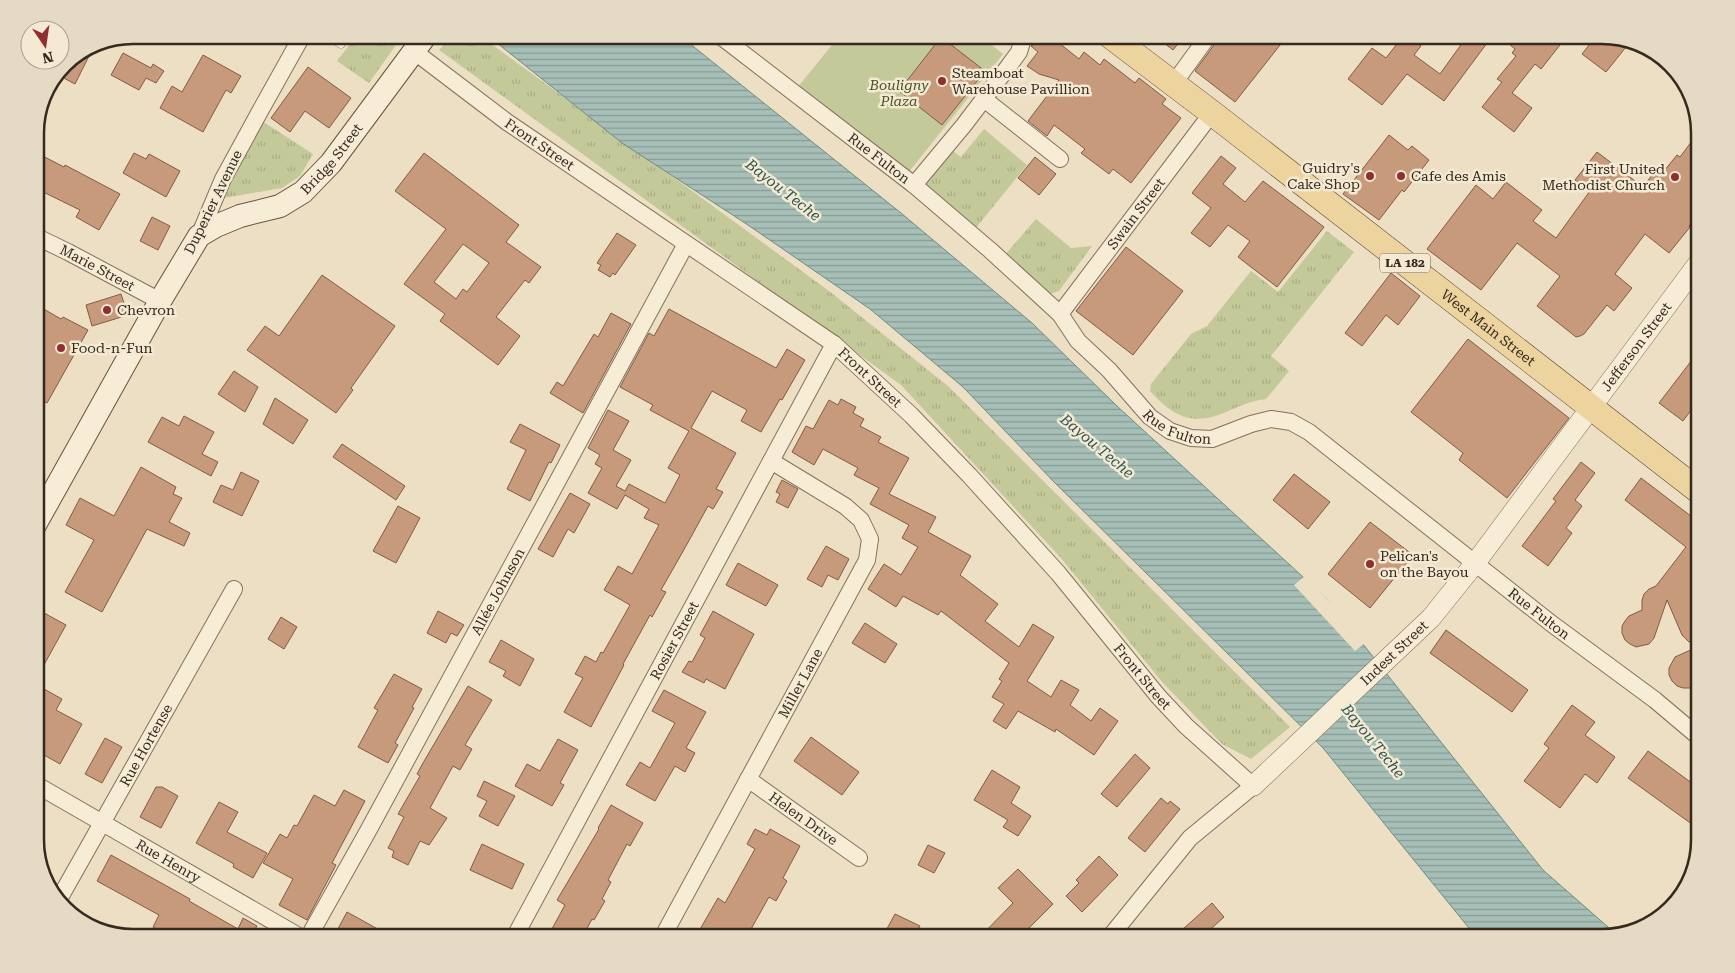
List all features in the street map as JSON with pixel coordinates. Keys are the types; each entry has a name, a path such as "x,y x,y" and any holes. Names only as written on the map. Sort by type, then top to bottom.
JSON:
{"main road":[{"name":"Bridge Street","path":"199,236 216,226 240,216 280,206 303,192 332,162 420,44"},
{"name":"West Main Street","path":"1121,44 1691,485"},
{"name":"Duperier Avenue","path":"44,509 160,301 199,236"}],"street":[{"name":"Duperier Avenue","path":"199,236 223,179 258,112 298,44"},
{"name":"Front Street","path":"422,44 508,122 834,344 911,415 968,474 1058,573 1158,696 1180,720 1253,786"},
{"name":"Rue Fulton","path":"731,44 914,185 990,250 1060,314 1078,341 1109,370 1150,417 1170,431 1191,438 1212,439 1271,418 1291,422 1309,432 1476,562 1552,624 1655,700 1691,730"},
{"path":"914,185 984,100 1019,52 1021,44"},
{"path":"1174,83 1202,44"},
{"path":"984,100 1060,159"},
{"name":"Swain Street","path":"1060,314 1212,113"},
{"name":"Marie Street","path":"44,240 160,301"},
{"name":"Allée Johnson","path":"313,929 686,244"},
{"name":"Jefferson Street","path":"1589,408 1691,273"},
{"name":"Rosier Street","path":"519,929 834,344"},
{"name":"Indest Street","path":"1116,929 1190,838 1280,762 1431,618 1476,562 1589,408"},
{"name":"Miller Lane","path":"667,929 867,560 870,539 861,520 845,506 771,461"},
{"name":"Rue Hortense","path":"62,894 234,589"},
{"name":"Helen Drive","path":"748,779 859,858"},
{"name":"Rue Henry","path":"44,789 286,929"}],"green space":[{"path":"350,44 397,44 369,83 337,61"},
{"path":"445,44 491,44 829,291 948,386 1290,727 1251,759 1222,744 1163,683 1060,557 901,385 439,50"},
{"name":"Bouligny Plaza","path":"833,44 990,44 1003,54 908,173 798,87"},
{"path":"262,121 313,154 300,176 282,188 223,198"},
{"path":"984,129 1027,165 975,229 923,187 953,151 961,157"},
{"path":"1036,219 1071,248 1092,246 1059,291 1049,294 1004,256"},
{"path":"1327,231 1354,252 1271,356 1289,371 1266,399 1247,403 1218,415 1197,419 1188,418 1172,411 1150,391 1151,384 1191,334 1207,326 1251,271 1278,292"}],"water":[{"name":"Bayou Teche","path":"498,44 690,44 901,213 1032,323 1118,407 1327,599 1543,870 1610,928 1470,929 1323,748 1053,481 963,387 870,309 748,225 622,143"}],"pier":[{"path":"1305,576 1341,613 1365,643 1355,651 1294,585"}],"building":[{"name":"Steamboat Warehouse Pavillion","path":"936,44 950,44 985,71 942,125 899,91"},
{"path":"1035,44 1060,44 1079,59 1084,52 1100,65 1104,59 1135,83 1139,78 1166,99 1162,104 1181,118 1131,183 1113,169 1109,174 1081,153 1085,149 1054,125 1047,136 1028,121 1059,80 1039,74 1027,66 1038,52 1031,46"},
{"path":"1165,44 1178,44 1173,50"},
{"path":"1215,44 1281,44 1235,102 1195,71"},
{"path":"1397,44 1418,44 1421,46 1414,55 1440,74 1462,44 1486,44 1444,101 1407,74 1382,105 1348,79 1372,48 1386,58"},
{"path":"1509,44 1560,45 1541,69 1535,64 1512,93 1532,108 1514,132 1482,107 1502,82 1497,79 1516,56 1512,53 1515,49"},
{"path":"1590,44 1626,47 1606,72 1582,54"},
{"path":"123,53 151,68 153,64 164,71 156,83 146,78 139,90 111,75"},
{"path":"89,55 75,84 63,77 74,66"},
{"path":"203,55 241,76 231,93 226,90 203,132 160,108 172,86 182,92"},
{"path":"308,67 351,98 329,128 305,111 290,132 271,118"},
{"path":"1389,135 1408,150 1412,146 1429,160 1404,192 1402,190 1379,220 1343,194"},
{"path":"1691,142 1690,227 1669,253 1645,234 1615,274 1632,288 1614,311 1607,305 1584,334 1580,336 1576,337 1537,306 1560,276 1517,243 1481,290 1427,249 1476,185 1493,199 1506,182 1542,210 1533,221 1556,238 1590,191 1575,180 1597,152 1643,187 1659,166 1664,171 1677,155 1680,157"},
{"path":"134,153 146,159 149,154 180,171 166,197 123,173"},
{"path":"424,153 519,225 506,242 541,267 529,283 525,280 496,317 520,336 498,365 440,321 445,314 404,284 446,229 395,191","holes":["463,244 489,263 467,292 463,289 456,299 434,282"]},
{"path":"1221,156 1236,168 1223,184 1245,202 1263,181 1324,227 1277,287 1238,257 1250,241 1228,225 1210,247 1191,233 1211,208 1192,193"},
{"path":"44,157 64,167 65,165 120,194 99,230 76,217 80,210 44,192"},
{"path":"1035,157 1056,174 1039,195 1018,178"},
{"path":"152,217 170,226 158,250 140,241"},
{"path":"617,233 636,245 615,275 613,273 610,277 598,270 601,265 597,263"},
{"path":"1126,247 1183,291 1133,355 1076,311"},
{"path":"1391,273 1420,296 1398,325 1386,315 1362,346 1345,333"},
{"path":"322,275 395,326 351,388 353,390 336,413 247,350 265,326 279,336"},
{"name":"Chevron","path":"121,294 128,315 92,326 86,305"},
{"name":"Food-n-Fun","path":"44,309 61,319 63,317 88,330 47,403 44,402"},
{"path":"669,309 776,368 787,349 805,360 761,432 741,421 747,410 712,391 691,428 736,453 716,489 723,492 713,509 708,506 661,590 666,592 652,617 650,615 591,727 564,712 583,678 575,674 585,656 596,662 630,605 604,590 618,566 632,574 659,525 644,518 649,509 625,495 617,509 588,493 602,468 595,464 600,455 588,448 608,410 629,421 613,450 631,460 616,486 625,491 629,484 665,503 680,475 668,468 689,431 650,410 653,405 620,387 649,333 654,336"},
{"path":"611,313 631,324 583,413 550,393 557,382 563,386 594,334 598,337"},
{"path":"1468,339 1569,418 1507,498 1459,460 1463,453 1411,412"},
{"path":"1691,361 1691,410 1683,421 1659,403"},
{"path":"234,371 258,387 245,412 218,394"},
{"path":"275,398 308,420 293,444 263,424"},
{"path":"841,399 856,407 853,413 864,419 860,426 881,437 878,442 909,458 889,494 936,517 928,532 971,556 960,575 998,604 985,621 1019,647 1033,624 1054,637 1027,681 1051,697 1061,680 1079,690 1070,705 1091,721 1100,708 1118,721 1094,755 1056,729 1055,732 1018,711 1006,729 993,721 1004,704 992,697 1002,681 999,679 1009,663 941,611 938,615 903,596 896,607 868,589 884,564 901,575 918,547 902,538 909,525 870,504 879,488 854,475 858,468 823,449 814,465 792,452 806,426 813,429 829,400 838,405"},
{"path":"184,416 214,432 202,454 218,462 211,476 148,442 162,417 179,426"},
{"path":"520,424 560,445 551,463 549,462 530,501 507,489 526,450 510,442"},
{"path":"342,444 405,486 396,500 333,457"},
{"path":"1581,462 1595,473 1575,500 1582,506 1566,528 1572,533 1548,566 1522,546 1556,501 1553,499"},
{"path":"141,467 176,487 173,494 182,498 169,522 190,533 184,546 147,529 102,612 65,592 94,540 66,525 80,498 114,516"},
{"path":"241,472 259,481 242,516 213,502 221,485 233,490"},
{"path":"1294,474 1330,502 1308,529 1273,500"},
{"path":"1641,478 1691,516 1691,642 1682,635 1667,600 1654,638 1649,644 1636,647 1625,640 1622,626 1625,621 1629,616 1642,610 1644,594 1656,586 1686,547 1625,500"},
{"path":"782,480 798,489 788,508 776,502 780,494 776,492"},
{"path":"570,493 590,504 574,533 568,529 553,557 538,549"},
{"path":"398,506 420,518 396,563 373,551"},
{"name":"Pelican's on the Bayou","path":"1370,522 1413,555 1370,608 1328,574"},
{"path":"826,546 849,559 838,580 828,575 822,587 807,579"},
{"path":"738,563 778,585 766,606 726,585"},
{"path":"438,611 464,625 457,636 451,633 446,643 427,633"},
{"path":"713,611 754,634 725,689 706,679 704,683 682,672 689,661 692,662 705,638 700,635"},
{"path":"44,613 66,625 44,665"},
{"path":"281,617 297,627 284,649 268,639"},
{"path":"865,623 897,644 885,663 852,643"},
{"path":"1446,630 1528,690 1512,712 1430,653"},
{"path":"501,640 534,659 520,686 503,676 506,671 489,662"},
{"path":"1691,650 1691,688 1677,686 1672,681 1669,675 1669,668 1675,657"},
{"path":"394,674 422,689 395,743 398,745 388,763 358,747 378,710 374,708"},
{"path":"468,686 492,700 465,745 472,749 460,770 453,766 430,808 447,818 429,845 420,841 408,865 392,857 394,851 388,848 404,817 398,814 420,776 417,774 423,763"},
{"path":"44,689 62,699 56,710 82,724 60,764 44,755"},
{"path":"664,690 706,712 686,748 695,753 685,772 675,766 655,801 626,785 640,762 650,768 675,723 652,711"},
{"path":"1572,705 1595,722 1585,735 1615,757 1597,783 1585,774 1560,808 1524,781 1549,748 1544,744"},
{"path":"811,737 859,772 842,795 794,761"},
{"path":"105,738 122,747 102,783 85,774"},
{"path":"558,739 578,750 560,783 564,785 552,806 515,786 527,764 540,771"},
{"path":"1648,751 1691,782 1691,824 1628,778"},
{"path":"1135,754 1150,768 1117,807 1101,794"},
{"path":"992,770 1020,787 1011,803 1031,816 1018,836 1003,827 1008,820 974,800"},
{"path":"484,781 515,796 498,826 479,816 487,801 477,796"},
{"path":"156,787 162,787 178,796 161,828 140,817"},
{"path":"344,790 365,801 332,863 336,865 307,920 279,905 293,879 263,863 280,834 287,838 294,825 297,826 314,795 335,806"},
{"path":"1161,798 1168,804 1170,801 1180,809 1145,852 1128,838"},
{"path":"219,802 238,812 227,832 267,853 253,878 233,867 234,864 196,843"},
{"path":"611,805 643,823 630,846 627,844 608,880 611,882 602,899 605,901 587,929 552,929 565,905 557,900"},
{"path":"755,829 767,835 770,829 800,846 783,878 787,881 776,901 769,897 751,929 700,929 718,898 725,903 755,849 747,844"},
{"path":"482,844 524,864 512,889 470,870"},
{"path":"928,845 945,853 934,873 918,865"},
{"path":"111,855 190,899 189,901 238,929 157,929 153,927 159,915 97,881"},
{"path":"1099,856 1118,875 1082,912 1066,896 1079,883 1076,880"},
{"path":"1018,869 1053,904 1028,929 988,929 1013,903 998,888"},
{"path":"1212,903 1224,917 1211,929 1183,929"},
{"path":"347,912 378,929 338,929"},
{"path":"895,914 920,926 918,929 887,929"},
{"path":"243,918 257,926 255,929 238,929"}],"place":[{"name":"Steamboat Warehouse Pavillion","path":"942,81"},
{"name":"Guidry's Cake Shop","path":"1370,176"},
{"name":"Cafe des Amis","path":"1401,176"},
{"name":"First United Methodist Church","path":"1675,177"},
{"name":"Chevron","path":"107,310"},
{"name":"Food-n-Fun","path":"61,348"},
{"name":"Pelican's on the Bayou","path":"1370,564"}]}
